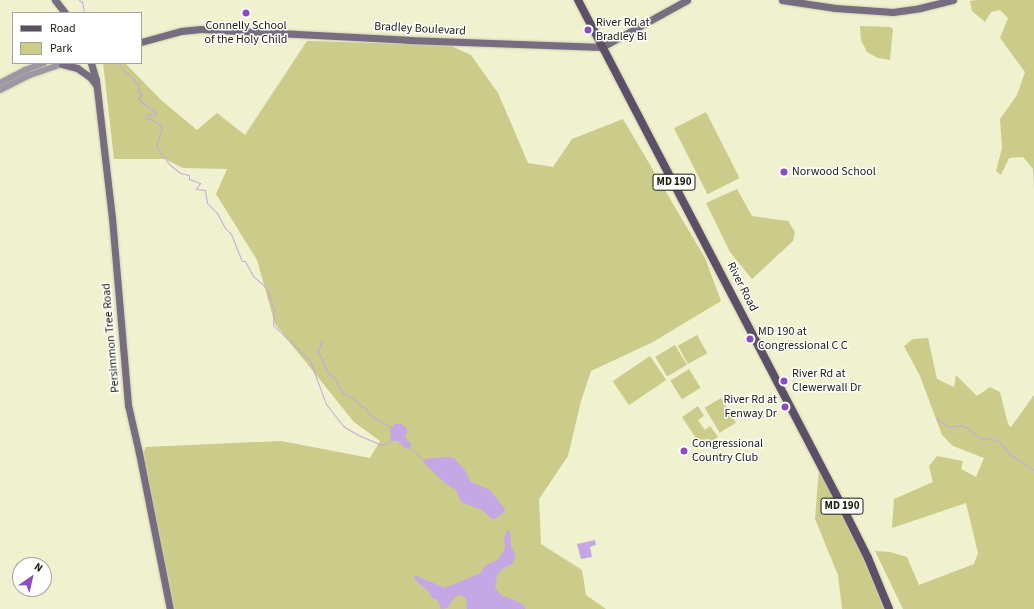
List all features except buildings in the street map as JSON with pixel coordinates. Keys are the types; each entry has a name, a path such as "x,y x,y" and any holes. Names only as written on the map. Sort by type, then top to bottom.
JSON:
{"main road":[{"path":"55,0 64,12"},
{"name":"River Road","path":"578,0 839,500 868,558 889,609"},
{"path":"602,47 687,0"},
{"path":"782,0 843,9 893,12 920,8 953,0"},
{"name":"Bradley Boulevard","path":"142,42 181,31 201,29 408,40 602,47"},
{"path":"66,64 77,68 90,77 97,86"},
{"name":"Persimmon Tree Road","path":"91,64 97,86 112,224 128,405 170,609"}],"street":[{"path":"0,83 25,70 41,64"},
{"path":"0,90 30,74 60,64"}],"green space":[{"path":"1034,0 1034,191 1033,169 1023,157 1009,158 1001,175 996,171 1002,148 1000,119 1017,95 1025,72 1000,38 1008,18 1000,10 991,12 985,22 972,11 970,1"},
{"path":"860,26 890,27 893,29 890,60 878,58 867,52 861,40"},
{"path":"307,41 449,45 471,55 498,93 528,163 553,167 572,139 623,119 705,258 721,301 653,342 591,371 581,401 568,456 539,499 541,544 582,570 586,595 606,609 172,609 142,456 146,447 281,441 370,458 380,441 354,422 275,324 257,260 216,194 227,169 183,168 165,159 114,159 103,64 126,64 161,100 197,130 217,113 245,135"},
{"path":"706,112 740,178 708,194 674,128"},
{"path":"737,189 752,216 788,221 795,232 793,241 752,279 730,252 706,203"},
{"path":"697,335 707,353 688,364 678,346"},
{"path":"928,338 937,379 954,387 956,375 977,396 990,387 1000,392 1008,424 1011,427 1034,395 1034,609 903,609 875,551 890,552 907,557 919,585 974,564 978,553 966,503 892,528 894,499 933,482 929,466 937,456 963,461 961,469 976,477 984,458 953,446 942,435 920,376 904,346 913,339"},
{"path":"675,345 687,365 667,377 655,357"},
{"path":"650,356 666,380 629,405 613,381"},
{"path":"689,369 701,388 682,399 670,381"},
{"path":"721,398 736,423 720,433 705,408"},
{"path":"698,406 704,416 698,420 705,430 710,426 718,437 702,447 682,417"},
{"path":"819,469 842,506 889,609 842,609 838,575 815,519"}],"shaded area":[{"path":"395,424 401,424 406,427 407,430 405,437 411,445 409,449 404,448 398,441 391,441 390,430"},
{"path":"445,457 454,458 464,469 471,482 490,490 505,509 504,512 495,519 492,519 482,510 461,502 456,490 446,484 423,462 425,459"},
{"path":"507,531 510,531 511,547 515,553 515,557 512,564 502,569 497,575 495,588 502,596 510,598 525,606 525,609 467,609 466,598 460,595 456,596 447,608 441,609 437,600 432,598 429,592 414,579 415,576 417,576 445,588 480,573 486,565 497,560 505,549 504,539"},
{"path":"595,540 596,545 590,547 592,557 581,559 577,544"}],"waterway":[{"path":"79,0 82,2 84,11"},
{"path":"119,65 139,85 138,92 142,94 138,99 156,113 154,115 147,114 146,117 160,124 162,131 156,146 169,164 180,173 189,175 189,179 200,183 196,189 205,190 207,203 217,213 225,228 231,234 242,261 245,261 253,276 267,288 274,310 273,325 310,361 326,404 343,426 358,435 381,445 391,441"},
{"path":"322,340 318,351 328,372 336,380 343,393 352,397 361,406 365,407 371,416 391,427"},
{"path":"936,418 949,427 963,425 980,438 997,440 1011,455 1034,470"},
{"path":"411,448 424,460"}],"place":[{"name":"Connelly School of the Holy Child","path":"246,13"},
{"name":"River Rd at Bradley Bl","path":"588,30"},
{"name":"Norwood School","path":"784,172"},
{"name":"MD 190 at Congressional C C","path":"750,339"},
{"name":"River Rd at Clewerwall Dr","path":"784,381"},
{"name":"River Rd at Fenway Dr","path":"785,407"},
{"name":"Congressional Country Club","path":"684,451"}]}
